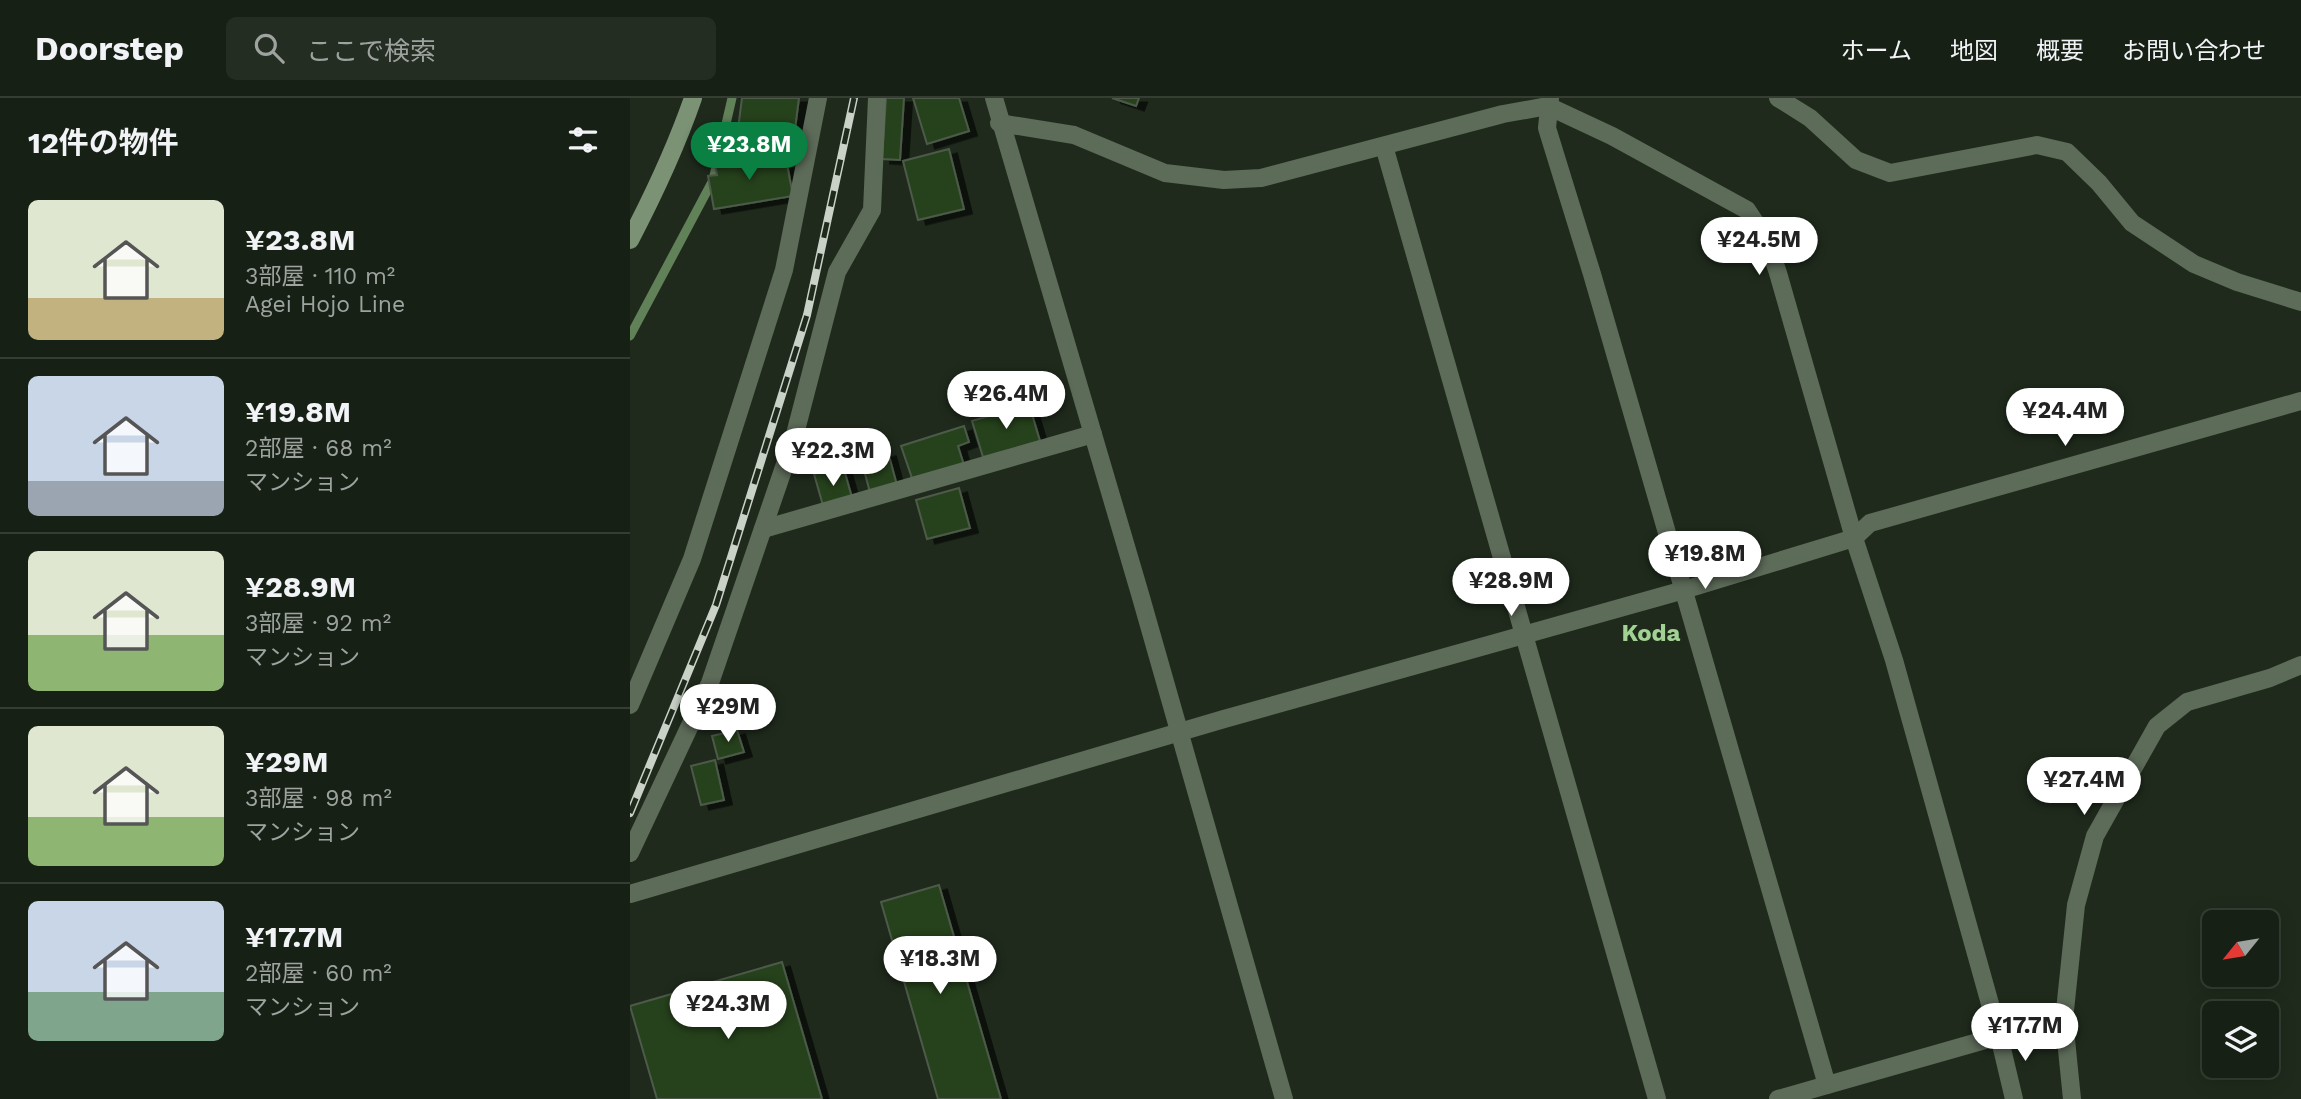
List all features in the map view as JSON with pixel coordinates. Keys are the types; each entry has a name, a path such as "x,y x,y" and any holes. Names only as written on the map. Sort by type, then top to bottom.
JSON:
{"main road":[{"path":"630,240 652,199 693,98"}],"street":[{"path":"630,705 692,559 784,270 818,98"},
{"path":"630,853 710,683 794,438 838,272 872,210 877,98"},
{"path":"994,98 999,123 1093,434 1284,1099"},
{"path":"1778,98 1810,118 1856,160 1890,173 2038,145 2067,152 2099,183 2132,223 2183,257 2236,282 2301,302"},
{"path":"999,123 1074,135 1165,173 1224,180 1261,178 1549,102 1746,210 1767,240 1778,273 1854,538 1894,660 1999,1036 2014,1099"},
{"path":"1549,102 1547,128 1592,274 1827,1085"},
{"path":"1384,146 1657,1099"},
{"path":"630,894 1178,732 1684,590 1854,538 1870,523 2301,401"},
{"path":"763,529 1093,434"},
{"path":"2072,1099 2064,1020 2076,905 2095,836 2157,726 2187,702 2270,678 2301,665"},
{"path":"1778,1099 1999,1036"}],"building":[{"path":"742,98 799,98 793,145 737,137"},
{"path":"886,98 904,98 900,160 882,159"},
{"path":"913,98 959,98 969,131 927,144"},
{"path":"1112,98 1139,98 1136,106"},
{"path":"949,149 964,209 918,220 903,161"},
{"path":"771,155 773,166 787,164 793,196 714,209 708,176 717,175 715,164"},
{"path":"1029,404 1040,441 983,457 972,421"},
{"path":"964,426 969,442 958,446 964,465 913,481 901,446"},
{"path":"888,452 898,489 871,496 861,459"},
{"path":"843,466 853,501 824,509 814,474"},
{"path":"959,488 970,528 927,539 916,500"},
{"path":"737,730 744,752 718,759 712,736"},
{"path":"715,760 724,800 701,805 691,766"},
{"path":"939,885 1001,1099 938,1099 881,902"},
{"path":"782,962 822,1099 657,1099 630,1006"}],"waterway":[{"path":"630,336 713,180 732,98"}],"railway":[{"path":"630,813 716,605 807,315 854,98"}],"district":[{"name":"Koda","path":"1651,633"}]}
